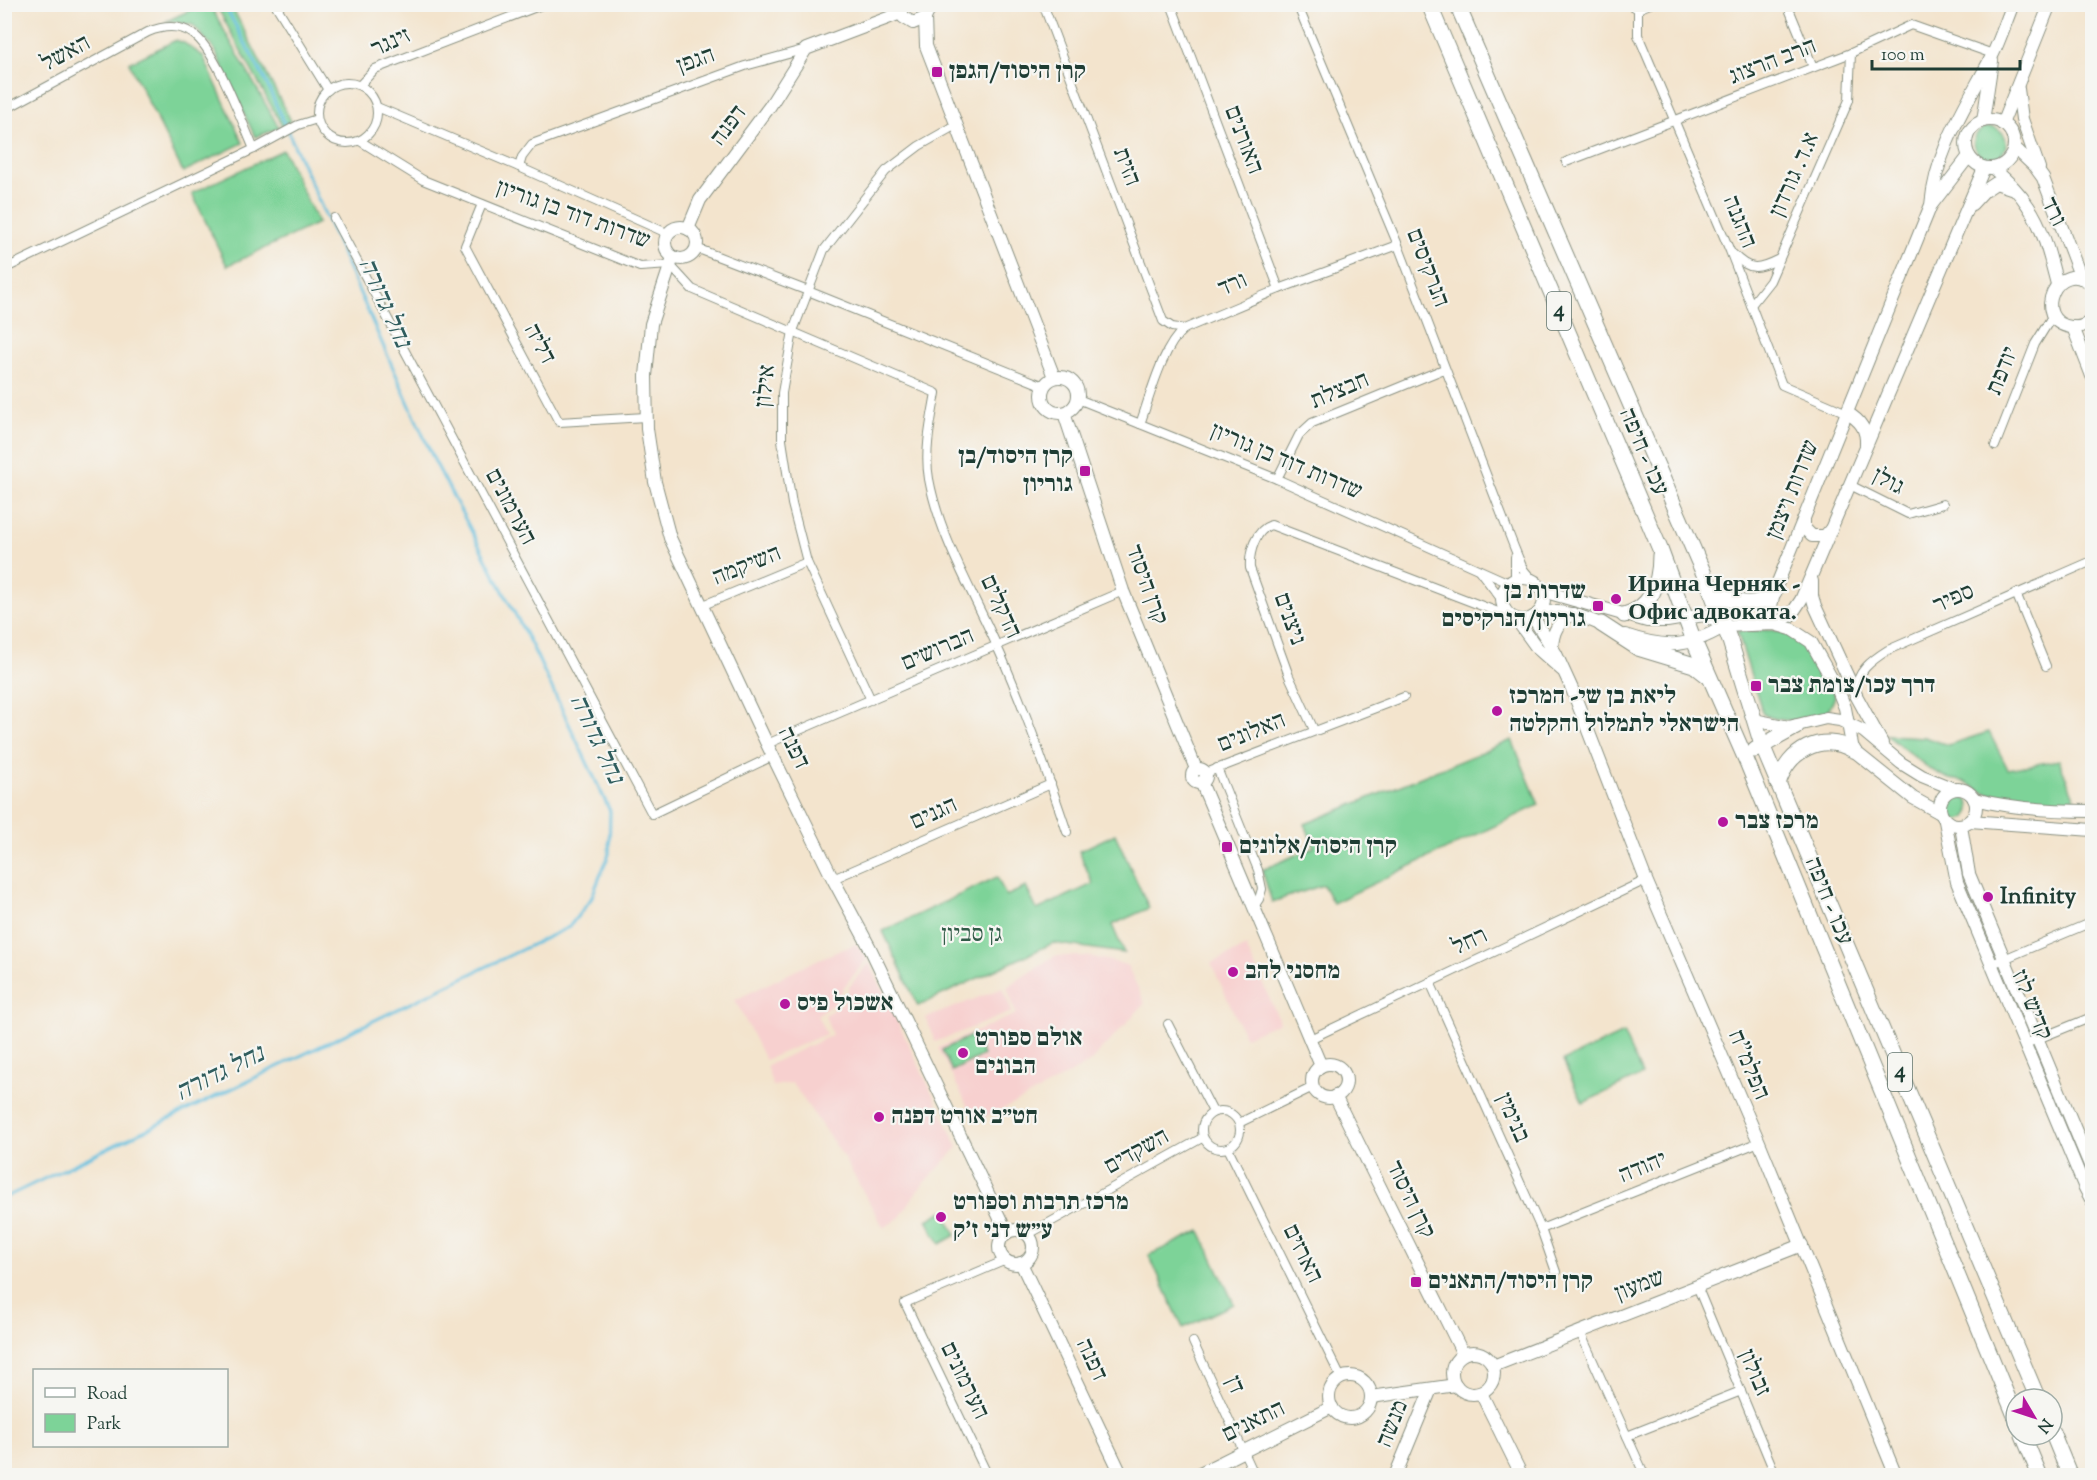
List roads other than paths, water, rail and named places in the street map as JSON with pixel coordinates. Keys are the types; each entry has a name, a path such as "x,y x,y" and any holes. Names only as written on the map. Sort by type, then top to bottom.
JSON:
{"highway":[{"name":"עכו - חיפה","path":"1429,4 1660,549 1694,641 1747,762 2004,1389"},
{"name":"עכו - חיפה","path":"1457,4 1710,588 1725,626 1762,745 2033,1387"},
{"path":"1624,615 1641,607 1654,592 1659,580 1660,549"},
{"path":"1710,588 1727,599 1748,604 1760,602 1774,592"},
{"path":"1601,624 1638,648 1694,665 1711,680"},
{"path":"1747,762 1755,749 1796,726"},
{"path":"1778,784 1789,762 1815,743 1833,742 1853,750"},
{"path":"2028,1447 2040,1476"},
{"path":"2058,1447 2070,1476"}],"street":[{"path":"275,4 328,90"},
{"name":"זינגר","path":"360,86 375,69 544,4"},
{"name":"הזית","path":"1043,4 1163,321 1172,327 1184,329"},
{"name":"האורנים","path":"1171,4 1279,289"},
{"name":"הנרקיסים","path":"1298,4 1398,245 1523,569 1537,584"},
{"path":"1634,7 1643,8 1650,4"},
{"path":"1787,4 1813,66"},
{"name":"שדרות ויצמן","path":"1989,168 1965,212 1796,608 1784,621 1774,624 1770,611 1774,592 1931,205 1935,178 1942,156 1960,113 1993,54 2013,4"},
{"path":"2002,124 2050,4"},
{"path":"929,5 925,18 926,46 1054,377"},
{"name":"ההגנה","path":"1634,7 1638,35 1730,251 1782,385 1847,412"},
{"path":"903,13 926,46"},
{"name":"הגפן","path":"519,167 522,157 532,144 746,66 806,49 903,13 917,22 925,18"},
{"name":"הרב הרצוג","path":"1566,162 1851,53 1911,26 1993,54"},
{"name":"האשל","path":"4,110 148,32 160,28 177,27 193,34 210,51 255,149"},
{"name":"דפנה","path":"688,230 700,200 770,106 806,49"},
{"name":"א.ד. גורדון","path":"1751,305 1770,281 1850,100 1851,53"},
{"path":"1983,121 1993,54"},
{"path":"343,83 360,86 368,91 377,107 374,127 360,141 342,143 333,140 320,128 317,119 319,103 328,90 343,83"},
{"path":"2018,85 2022,119 2043,178"},
{"name":"שדרות דוד בן גוריון","path":"377,107 669,234"},
{"path":"4,269 255,149 278,135 317,119"},
{"path":"1983,121 1996,121 2002,124 2012,134 2014,147 2007,161 1989,168 1972,161 1966,142 1971,129 1983,121"},
{"name":"אילון","path":"871,700 807,562 792,504 782,440 782,393 793,331 824,250 885,171 919,146 956,125"},
{"name":"שדרות דוד בן גוריון","path":"360,141 423,180 640,267 672,261 692,289 936,393"},
{"name":"ורד","path":"2014,147 2043,178 2081,278"},
{"path":"1931,205 1969,156"},
{"name":"ורד","path":"1989,168 2017,191 2035,216 2057,284"},
{"path":"1965,212 1984,191 1996,183 2017,191"},
{"name":"דליה","path":"482,204 465,246 559,422 646,417"},
{"name":"הערמונים","path":"334,218 652,814"},
{"path":"680,228 688,230 696,239 696,248 688,257 672,261 666,248 669,234 680,228"},
{"name":"ורד","path":"1140,424 1166,352 1174,338 1184,329 1279,289 1398,245"},
{"path":"696,248 1044,386"},
{"path":"1730,251 1748,266 1761,268 1779,259"},
{"name":"דפנה","path":"672,261 651,324 646,376 647,429 655,482 670,538 770,750 833,879 870,948 1007,1233"},
{"path":"2092,285 2081,278 2072,277 2057,284 2050,299 2053,315 2065,325 2082,326 2092,319"},
{"name":"יודפת","path":"1995,446 2035,344 2053,315"},
{"path":"2073,327 2092,376"},
{"name":"חבצלת","path":"1277,479 1299,435 1312,423 1444,369"},
{"path":"1054,377 1065,377 1077,388 1078,399 1072,410 1064,413 1052,412 1044,405 1042,392 1044,386 1054,377"},
{"name":"הדקלים","path":"936,393 928,438 929,478 940,520 953,554 997,646 1051,784 1067,832"},
{"name":"שדרות דוד בן גוריון","path":"1078,399 1277,479 1512,581"},
{"path":"1847,412 1863,426 1867,438 1866,446"},
{"name":"קרן היסוד","path":"1064,413 1123,591 1205,773 1255,905 1321,1066"},
{"name":"גולן","path":"1850,485 1908,514 1943,504"},
{"path":"1804,519 1804,528 1812,536 1825,536 1831,529"},
{"name":"ניצנים","path":"1314,730 1289,676 1250,568 1249,559 1256,539 1263,529 1271,525 1514,618"},
{"name":"הנרקיסים","path":"1512,581 1516,570 1514,547"},
{"name":"ספיר","path":"1857,696 1857,682 1860,674 1888,650 2092,561"},
{"name":"השיקמה","path":"702,606 807,562"},
{"name":"שדרות דוד בן גוריון","path":"1476,567 1502,600"},
{"path":"1812,574 1812,596 1815,606 1857,696 1880,740 1890,753"},
{"path":"1725,626 1704,615 1657,621 1624,615 1546,592 1537,584 1521,578 1512,581 1505,588 1502,600 1503,606 1514,618 1528,619 1553,611 1573,614 1639,640 1664,644 1683,645 1710,635 1725,626 1774,624 1791,629 1811,642 1838,690 1845,708 1853,750 1913,798 1952,825 2092,830"},
{"path":"1536,615 1543,602 1537,584"},
{"name":"הברושים","path":"652,814 770,750 871,700 1123,591"},
{"path":"2016,593 2046,666"},
{"path":"1552,647 1552,637 1558,625 1573,614"},
{"name":"הפלמ\"ח","path":"1536,615 1572,689 1646,880 1759,1142 1896,1476"},
{"name":"הפלמ\"ח","path":"1514,618 1537,648 1563,671"},
{"path":"1826,717 1836,705 1838,690"},
{"name":"האלונים","path":"1205,773 1404,697"},
{"path":"1754,720 1777,726 1796,726 1826,717 1848,723 1863,731 1901,763 1922,776 1954,789 1966,791 1974,799 2000,806 2092,812"},
{"path":"1205,773 1258,870 1262,889 1255,905"},
{"name":"הגנים","path":"833,879 1051,784"},
{"path":"1942,817 1940,801 1948,791 1954,789"},
{"path":"1966,824 1976,811 1974,799"},
{"name":"קדיש לוז","path":"1942,817 1957,882 2025,1044 2089,1186 2092,1201"},
{"name":"קדיש לוז","path":"1966,824 1969,874 2092,1170"},
{"name":"רחל","path":"1310,1038 1646,880"},
{"path":"1992,964 2092,922"},
{"name":"בנימין","path":"1430,982 1541,1229 1556,1272"},
{"path":"2025,1044 2092,1017"},
{"path":"1168,1024 1213,1112"},
{"path":"1321,1066 1337,1066 1344,1074 1343,1090 1335,1096 1324,1097 1313,1087 1314,1072 1321,1066"},
{"path":"1239,1123 1313,1087"},
{"name":"קרן היסוד","path":"1335,1096 1463,1354"},
{"path":"1213,1112 1230,1113 1239,1123 1238,1139 1228,1148 1218,1150 1212,1148 1202,1138 1203,1121 1213,1112"},
{"name":"השקדים","path":"1027,1235 1202,1138"},
{"name":"יהודה","path":"1541,1229 1759,1142"},
{"name":"הארזים","path":"1228,1148 1341,1378"},
{"path":"1017,1231 1027,1235 1031,1239 1030,1256 1022,1263 1010,1263 1002,1257 1000,1242 1007,1233 1017,1231"},
{"name":"שמעון","path":"1493,1366 1802,1245"},
{"name":"הערמונים","path":"988,1476 905,1303 1006,1260"},
{"name":"דפנה","path":"1022,1263 1122,1476"},
{"name":"זבולון","path":"1697,1286 1776,1476"},
{"path":"1580,1332 1645,1476"},
{"name":"דן","path":"1193,1342 1254,1476"},
{"path":"1477,1352 1490,1359 1493,1366 1494,1379 1491,1385 1481,1393 1467,1394 1456,1385 1452,1372 1463,1354 1477,1352"},
{"path":"1355,1376 1367,1384 1371,1397 1366,1410 1355,1417 1342,1416 1332,1407 1330,1394 1332,1387 1341,1378 1355,1376"},
{"path":"1371,1397 1456,1385"},
{"name":"מנשה","path":"1395,1476 1431,1389"},
{"path":"1627,1436 1741,1391"},
{"path":"1481,1393 1522,1476"},
{"name":"התאנים","path":"1194,1476 1332,1407"}],"waterway":[{"name":"נחל גדורה","path":"4,1198 569,927 591,899 609,854 610,811 532,646 434,460 266,82 224,4"}],"place":[{"name":"קרן היסוד/הגפן","path":"937,72"},
{"name":"קרן היסוד/בן גוריון","path":"1085,471"},
{"name":"Ирина Черняк - Офис адвоката.","path":"1616,599"},
{"name":"שדרות בן גוריון/הנרקיסים","path":"1598,606"},
{"name":"דרך עכו/צומת צבר","path":"1756,686"},
{"name":"ליאת בן שי- המרכז הישראלי לתמלול והקלטה","path":"1497,711"},
{"name":"מרכז צבר","path":"1723,822"},
{"name":"קרן היסוד/אלונים","path":"1227,847"},
{"name":"Infinity","path":"1988,897"},
{"name":"מחסני להב","path":"1233,972"},
{"name":"אשכול פיס","path":"785,1004"},
{"name":"אולם ספורט הבונים","path":"963,1053"},
{"name":"חט״ב אורט דפנה","path":"879,1117"},
{"name":"מרכז תרבות וספורט ע״ש דני ז'ק","path":"941,1217"},
{"name":"קרן היסוד/התאנים","path":"1416,1282"}],"park label":[{"name":"גן סביון","path":"972,935"}]}
